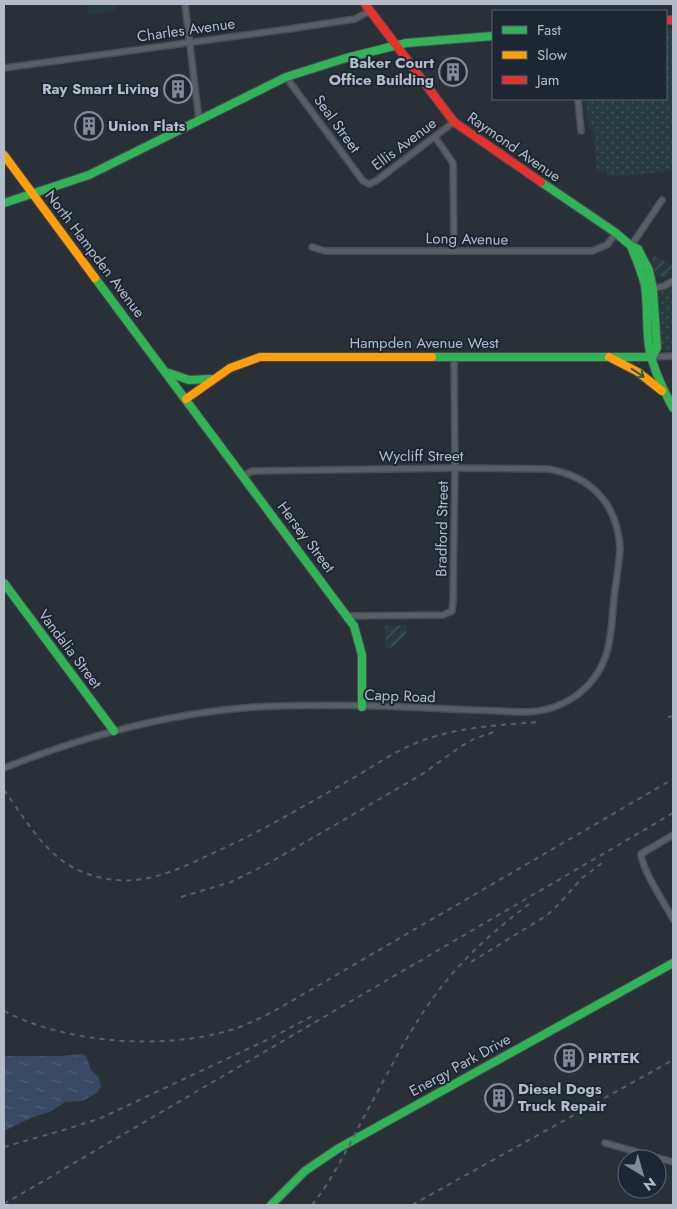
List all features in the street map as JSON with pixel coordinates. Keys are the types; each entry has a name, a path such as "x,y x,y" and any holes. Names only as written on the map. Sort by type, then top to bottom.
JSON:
{"street":[{"path":"185,4 199,120"},
{"name":"Raymond Avenue","path":"365,4 454,122 616,233 631,246 638,249 646,261 657,348 652,357 658,381 673,408"},
{"name":"Charles Avenue","path":"4,68 355,19 370,11"},
{"path":"4,203 90,175 286,77 340,59 395,45 492,36"},
{"name":"Seal Street","path":"286,77 363,180 369,184"},
{"path":"578,100 581,131"},
{"name":"Ellis Avenue","path":"369,184 376,181 454,122"},
{"path":"435,137 453,163 454,251"},
{"name":"North Hampden Avenue","path":"4,155 186,399"},
{"path":"631,246 662,200"},
{"name":"Long Avenue","path":"312,247 326,251 592,251 607,245 616,233"},
{"path":"649,289 664,286 673,281"},
{"name":"Bradford Street","path":"347,616 443,615 452,611 455,468 454,356"},
{"path":"607,356 638,372 666,395"},
{"name":"Hampden Avenue West","path":"186,399 230,367 260,357 673,356"},
{"name":"North Hampden Avenue","path":"164,370 184,380 200,382 214,378"},
{"name":"Hersey Street","path":"186,399 347,616 359,635 363,657 362,706"},
{"name":"Wycliff Street","path":"244,476 252,471 455,468 548,469 570,474 595,490"},
{"name":"Capp Road","path":"4,768 114,731 175,718 235,709 299,705 530,712 553,708 564,703 581,692 595,677 609,646 620,537 614,518 603,498 595,490"},
{"name":"Vandalia Street","path":"4,583 114,731"},
{"path":"673,835 641,854 642,861 673,919"},
{"name":"Energy Park Drive","path":"271,1205 296,1180 339,1148 673,963"},
{"path":"605,1143 673,1162"}],"green space":[{"path":"87,4 114,4 115,11 89,15"},
{"path":"673,28 673,171 607,177 606,171 597,172 593,130 589,130 586,100 667,100 667,29"},
{"path":"653,255 673,266 672,272 664,277 656,276 652,259"},
{"path":"673,287 673,351 664,351 660,346 656,296 660,292"},
{"path":"406,625 406,634 393,647 386,648 385,626"}],"water":[{"path":"82,1054 86,1056 91,1070 99,1078 101,1086 98,1092 83,1101 65,1102 52,1111 31,1118 4,1131 4,1056"}],"railway":[{"path":"668,717 673,716"},
{"path":"4,790 35,833 63,861 74,868 97,877 113,880 136,880 175,870 230,845 284,817 391,755 429,738 460,730 540,722"},
{"path":"181,897 231,882 271,862 421,775 460,747 474,739 496,731"},
{"path":"4,1011 57,1031 86,1037 116,1040 176,1040 231,1030 283,1006 673,779"},
{"path":"4,1204 673,813"},
{"path":"471,962 546,916 582,878 606,860"},
{"path":"312,1205 336,1169 403,1046 429,1003 470,955 493,933 529,904"},
{"path":"4,1147 101,1118 271,1038 316,1014"},
{"path":"412,1205 673,1060"}],"traffic: fast":[{"path":"4,203 89,175 286,77 346,58 406,43 492,36"},
{"path":"541,182 616,233 631,246 638,249 649,270 653,289 657,348 652,357"},
{"path":"631,246 645,286 648,339 653,363 673,408"},
{"path":"95,278 354,626 362,655 362,707"},
{"path":"432,357 652,357"},
{"path":"169,373 189,380 210,379"},
{"path":"4,583 114,731"},
{"path":"271,1205 305,1171 339,1148 673,963"}],"traffic: slow":[{"path":"4,155 95,278"},
{"path":"186,399 230,368 260,357 432,357"},
{"path":"609,357 638,372 662,391"}],"traffic: jam":[{"path":"365,4 454,122 541,182"},
{"path":"667,20 673,20"}],"place":[{"name":"Baker Court Office Building","path":"453,72"},
{"name":"Ray Smart Living","path":"178,89"},
{"name":"Union Flats","path":"89,126"},
{"name":"PIRTEK","path":"569,1058"},
{"name":"Diesel Dogs Truck Repair","path":"499,1098"}]}
